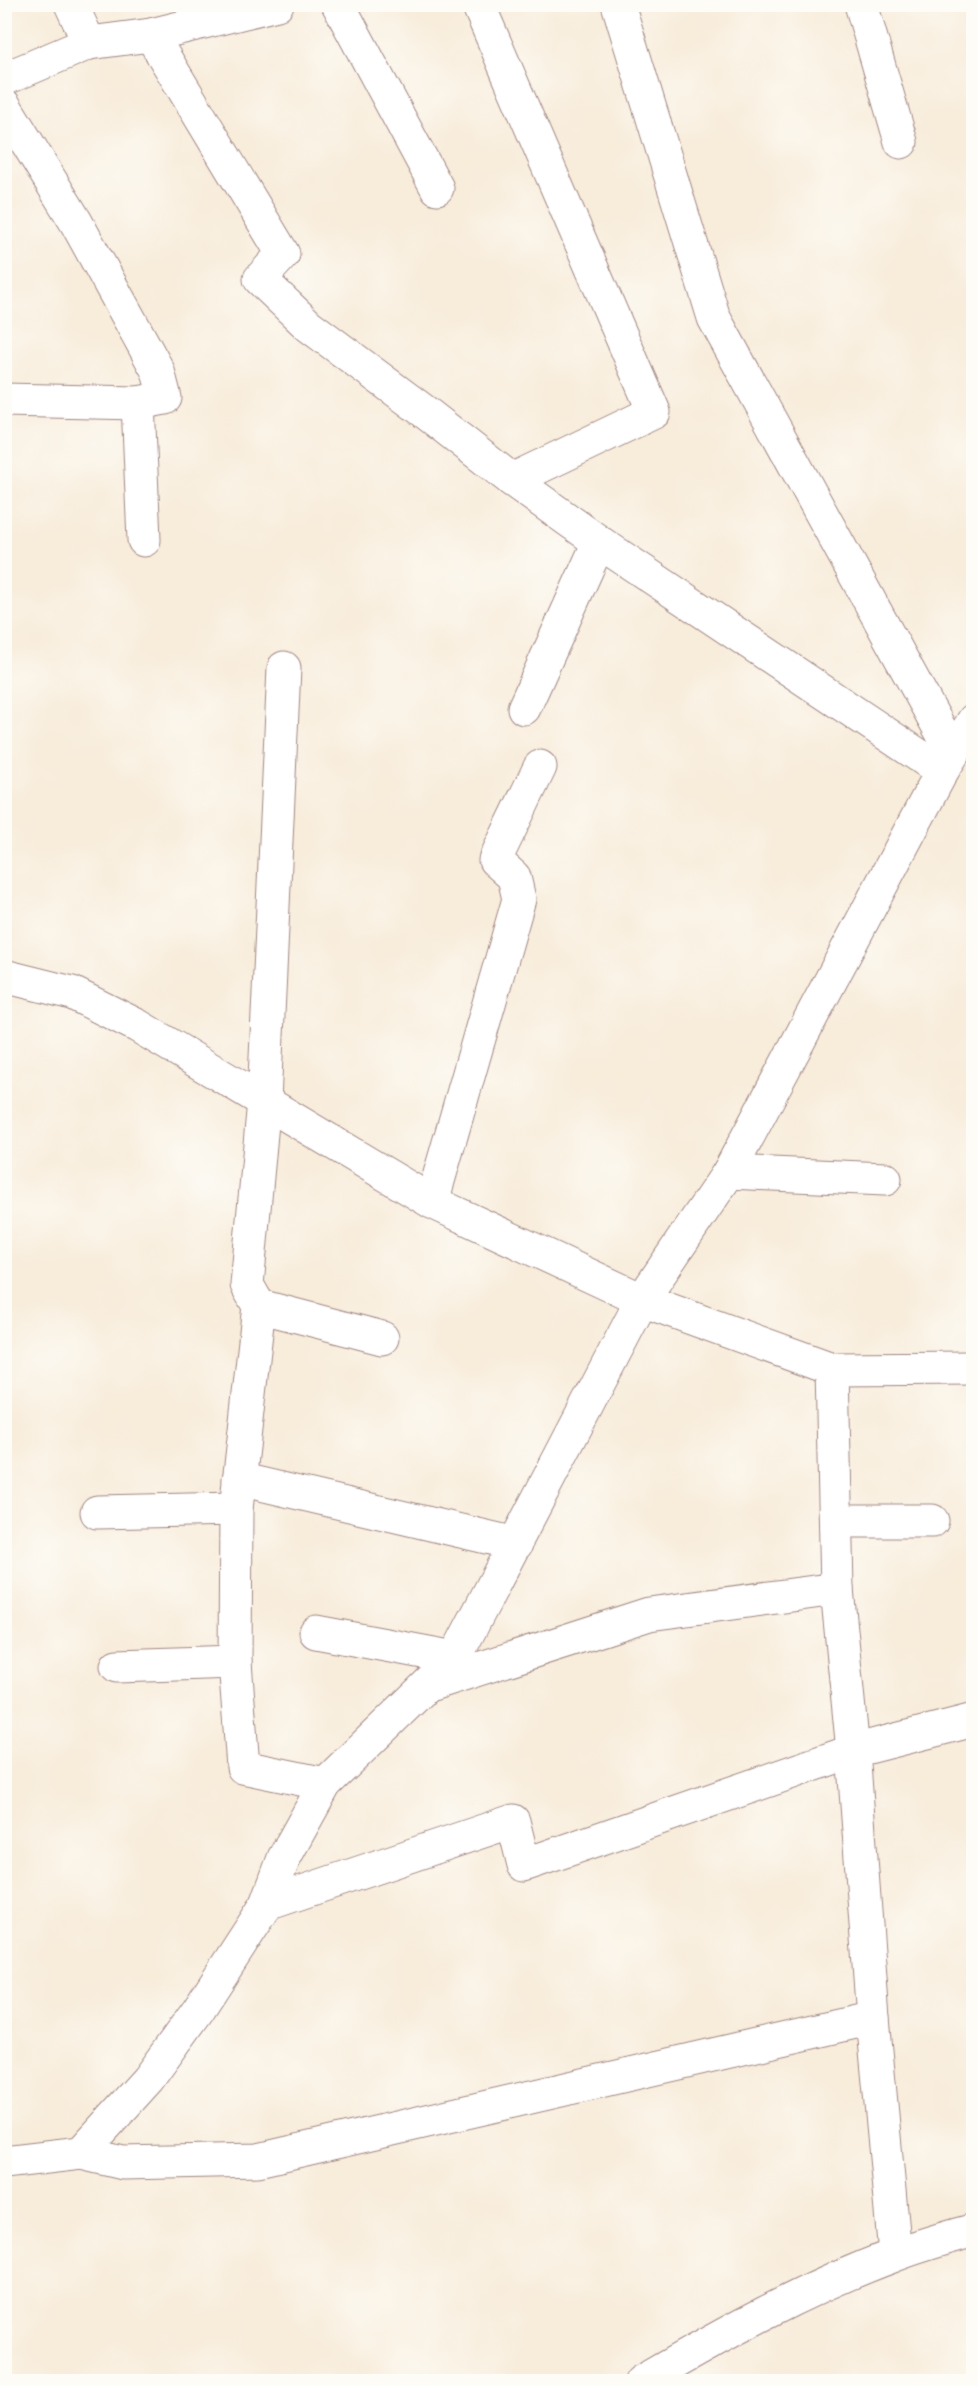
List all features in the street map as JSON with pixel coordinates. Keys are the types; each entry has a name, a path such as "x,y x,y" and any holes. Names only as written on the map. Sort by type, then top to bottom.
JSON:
{"street":[{"path":"71,4 89,44"},
{"path":"4,79 89,44 151,35 193,14 277,4"},
{"path":"338,4 437,188"},
{"path":"478,4 654,412 512,480"},
{"path":"618,4 714,318 947,761"},
{"path":"861,4 901,142"},
{"path":"151,35 283,254 260,279 308,325 512,480 599,542 947,761"},
{"path":"4,105 76,222 158,370 165,398 138,403 4,400"},
{"path":"138,403 144,540"},
{"path":"524,708 599,542"},
{"path":"284,668 264,1101 247,1285 259,1306 238,1494 235,1662 243,1767 326,1784"},
{"path":"81,2153 148,2079 198,2010 267,1904 284,1858 326,1784 430,1685 455,1658 642,1300 729,1172 947,761 974,720"},
{"path":"432,1202 519,899 514,877 495,860 540,767"},
{"path":"4,976 72,993 138,1026 432,1202 642,1300 832,1369 972,1376"},
{"path":"729,1172 885,1179"},
{"path":"259,1306 382,1338"},
{"path":"832,1369 837,1589 853,1751 873,2018 896,2254"},
{"path":"98,1512 238,1494 516,1545"},
{"path":"836,1521 932,1521"},
{"path":"430,1685 649,1614 837,1589"},
{"path":"316,1632 455,1658"},
{"path":"117,1666 235,1662"},
{"path":"267,1904 513,1821 524,1865 853,1751 974,1720"},
{"path":"4,2162 81,2153 123,2163 258,2160 873,2018"},
{"path":"641,2382 738,2326 808,2291 896,2254 974,2230"}]}
